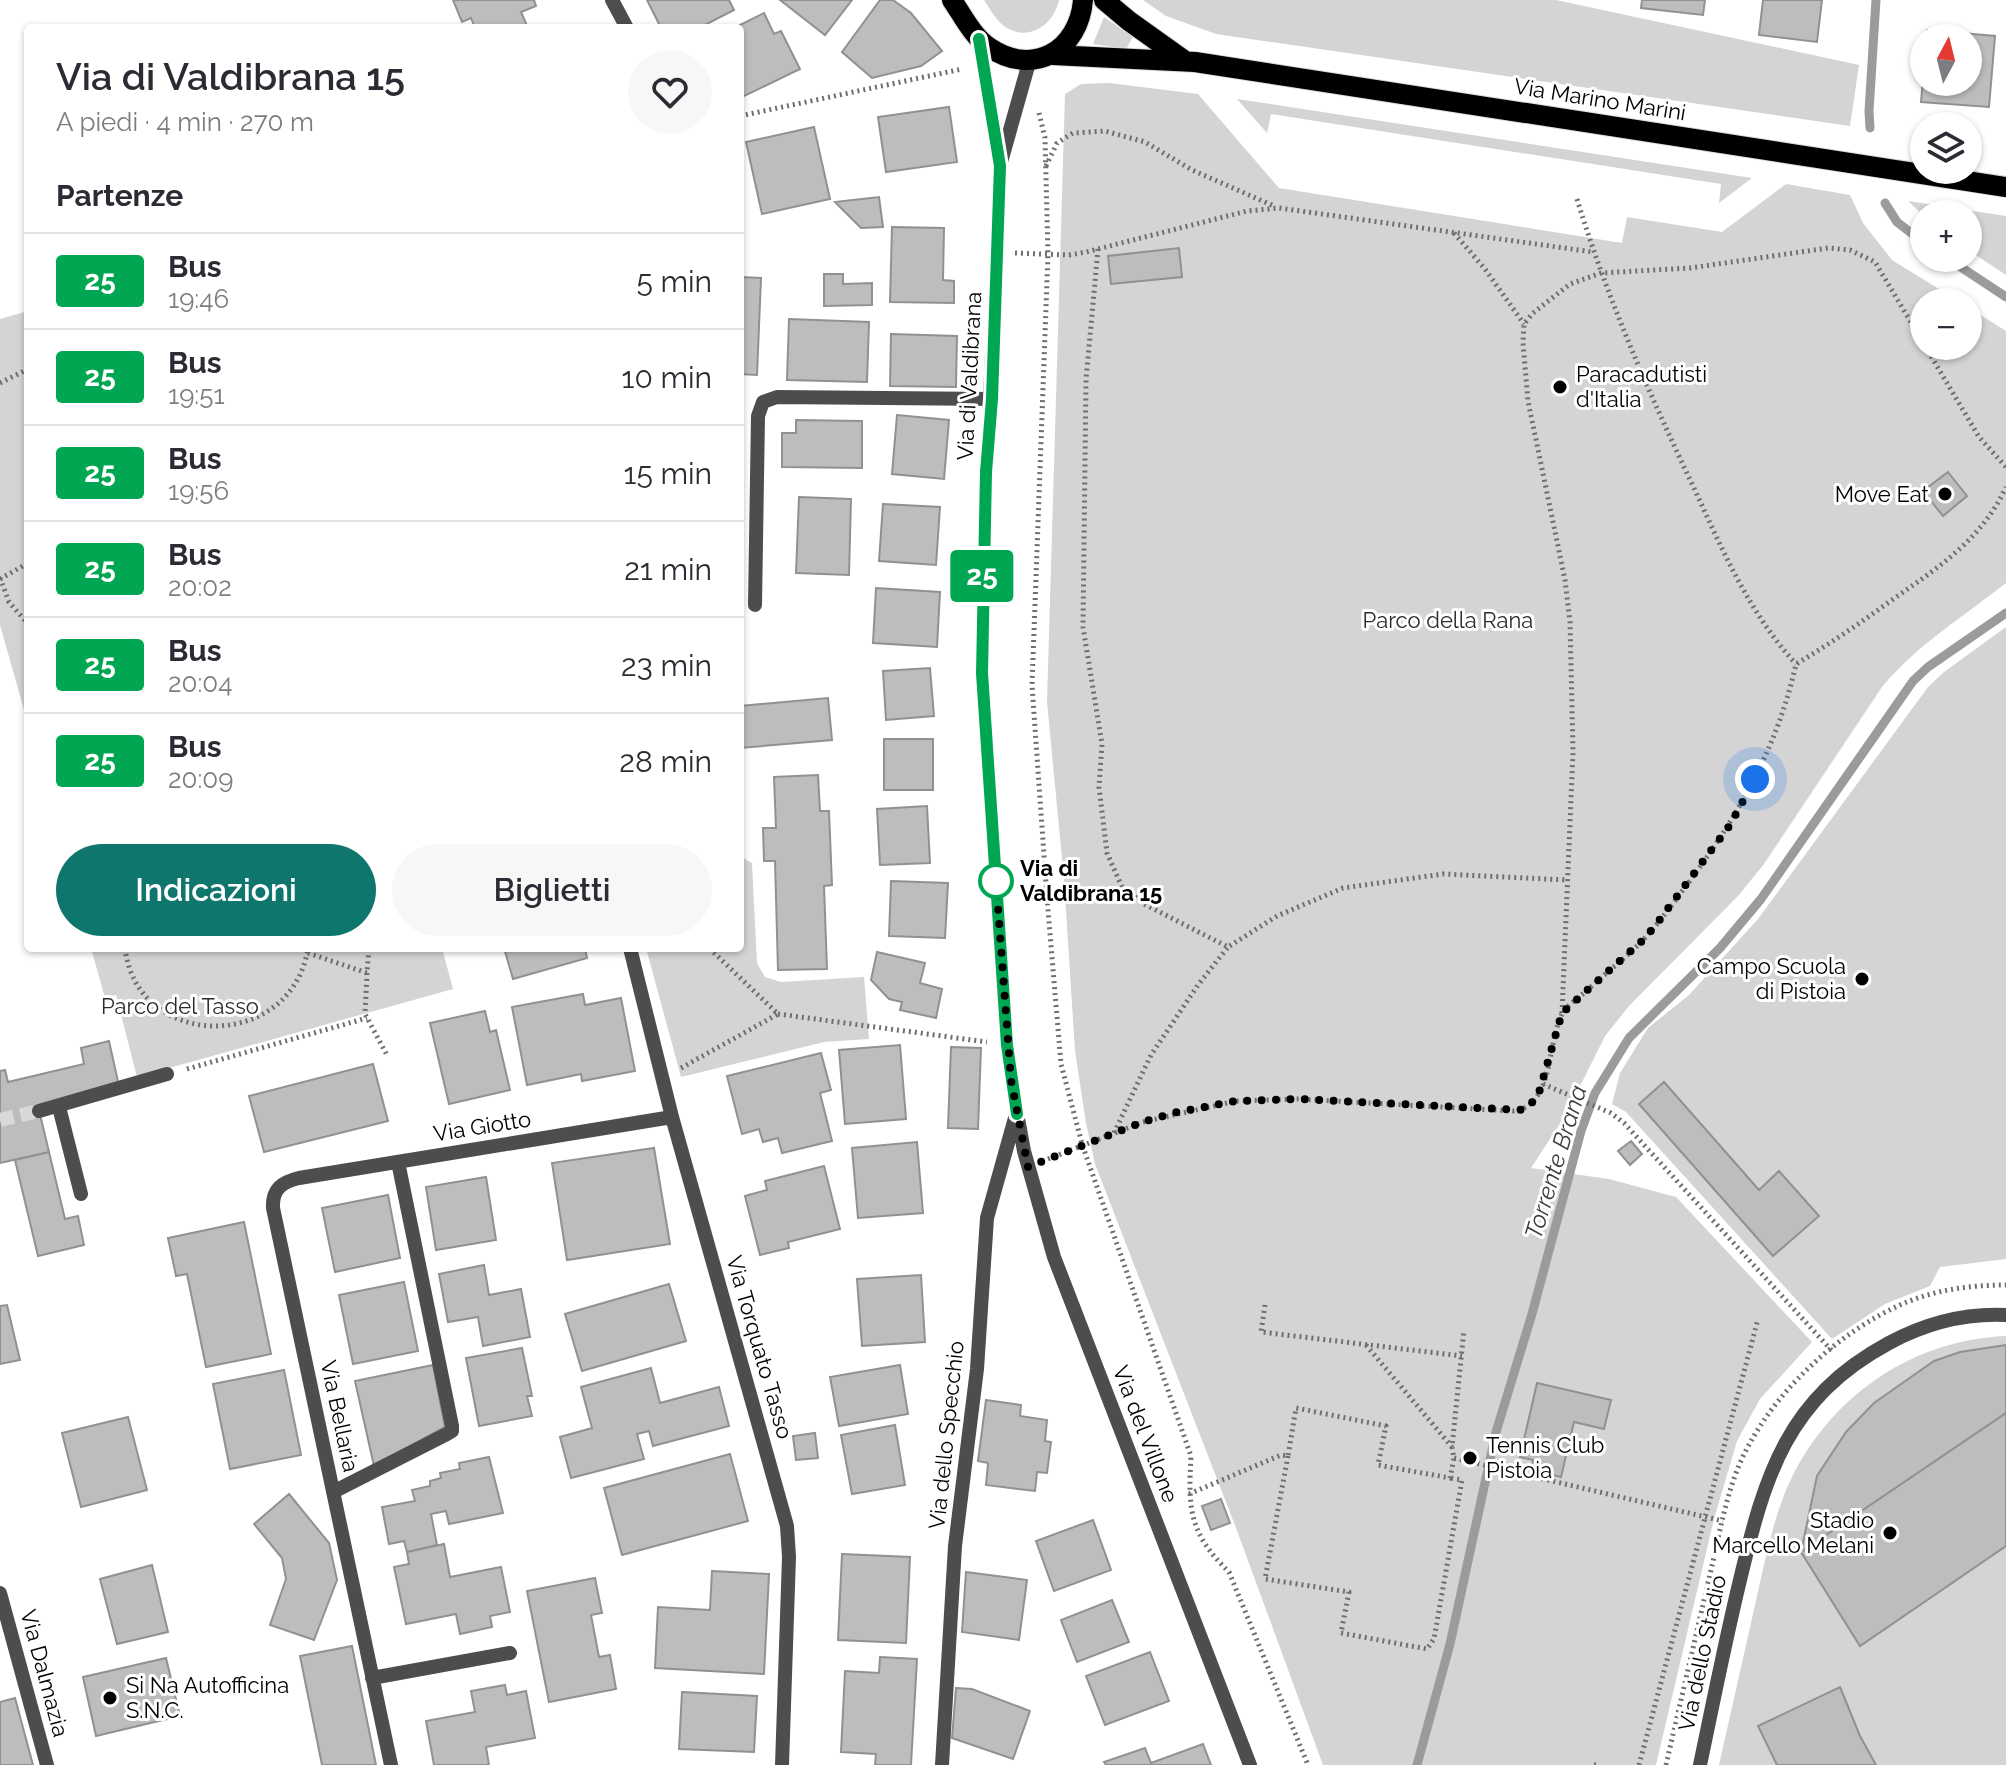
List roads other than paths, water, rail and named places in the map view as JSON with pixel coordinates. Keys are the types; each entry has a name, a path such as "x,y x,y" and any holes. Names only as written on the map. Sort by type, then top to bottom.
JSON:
{"main road":[{"path":"952,0 979,39 1001,54 1030,59"},
{"path":"1053,55 1080,22 1083,0"},
{"path":"1104,0 1185,61"},
{"name":"Via Marino Marini","path":"1030,59 1053,55 1185,61 1592,121 2006,187"}],"street":[{"path":"612,0 625,24"},
{"name":"Via di Valdibrana","path":"979,39 1000,166 992,399 982,568 982,673 1007,1045 1017,1114"},
{"name":"Via di Valdibrana","path":"1000,166 1030,59"},
{"path":"755,605 758,416 763,402 777,397 992,399"},
{"name":"Via Torquato Tasso","path":"631,952 672,1117 787,1526 789,1557 782,1765"},
{"path":"39,1111 167,1074"},
{"path":"59,1107 81,1194"},
{"name":"Via del Villone","path":"1017,1114 1028,1167 1054,1257 1250,1765"},
{"name":"Via dello Specchio","path":"942,1765 955,1546 977,1369 987,1218 1017,1114"},
{"name":"Via Giotto","path":"299,1178 672,1117"},
{"path":"333,1492 452,1431 398,1162"},
{"name":"Via Bellaria","path":"299,1178 276,1190 273,1208 391,1765"},
{"name":"Via dello Stadio","path":"1700,1765 1732,1615 1766,1484 1778,1454 1806,1411 1848,1367 1897,1338 1943,1320 1972,1315 2006,1315"},
{"name":"Via Dalmazia","path":"0,1593 47,1765"},
{"path":"372,1678 510,1653"}],"waterway":[{"name":"Torrente Brana","path":"1870,128 1876,0"},
{"name":"Torrente Brana","path":"1885,203 1897,222 1910,232"},
{"name":"Torrente Brana","path":"1968,272 2006,297"},
{"name":"Torrente Brana","path":"1417,1765 1450,1644 1496,1432 1532,1314 1581,1131 1595,1093 1629,1038 1720,948 1761,899 1913,681 1928,667 2006,613"}],"tunnel":[{"path":"0,1120 39,1111"}],"place":[{"name":"Paracadutisti d'Italia","path":"1560,387"},
{"name":"Move Eat","path":"1945,494"},
{"name":"Via di Valdibrana 15","path":"996,881"},
{"name":"Campo Scuola di Pistoia","path":"1862,979"},
{"name":"Tennis Club Pistoia","path":"1470,1458"},
{"name":"Stadio Marcello Melani","path":"1890,1533"},
{"name":"Si Na Autofficina S.N.C.","path":"110,1698"}],"park label":[{"name":"Parco della Rana","path":"1448,620"},
{"name":"Parco del Tasso","path":"180,1006"}]}
